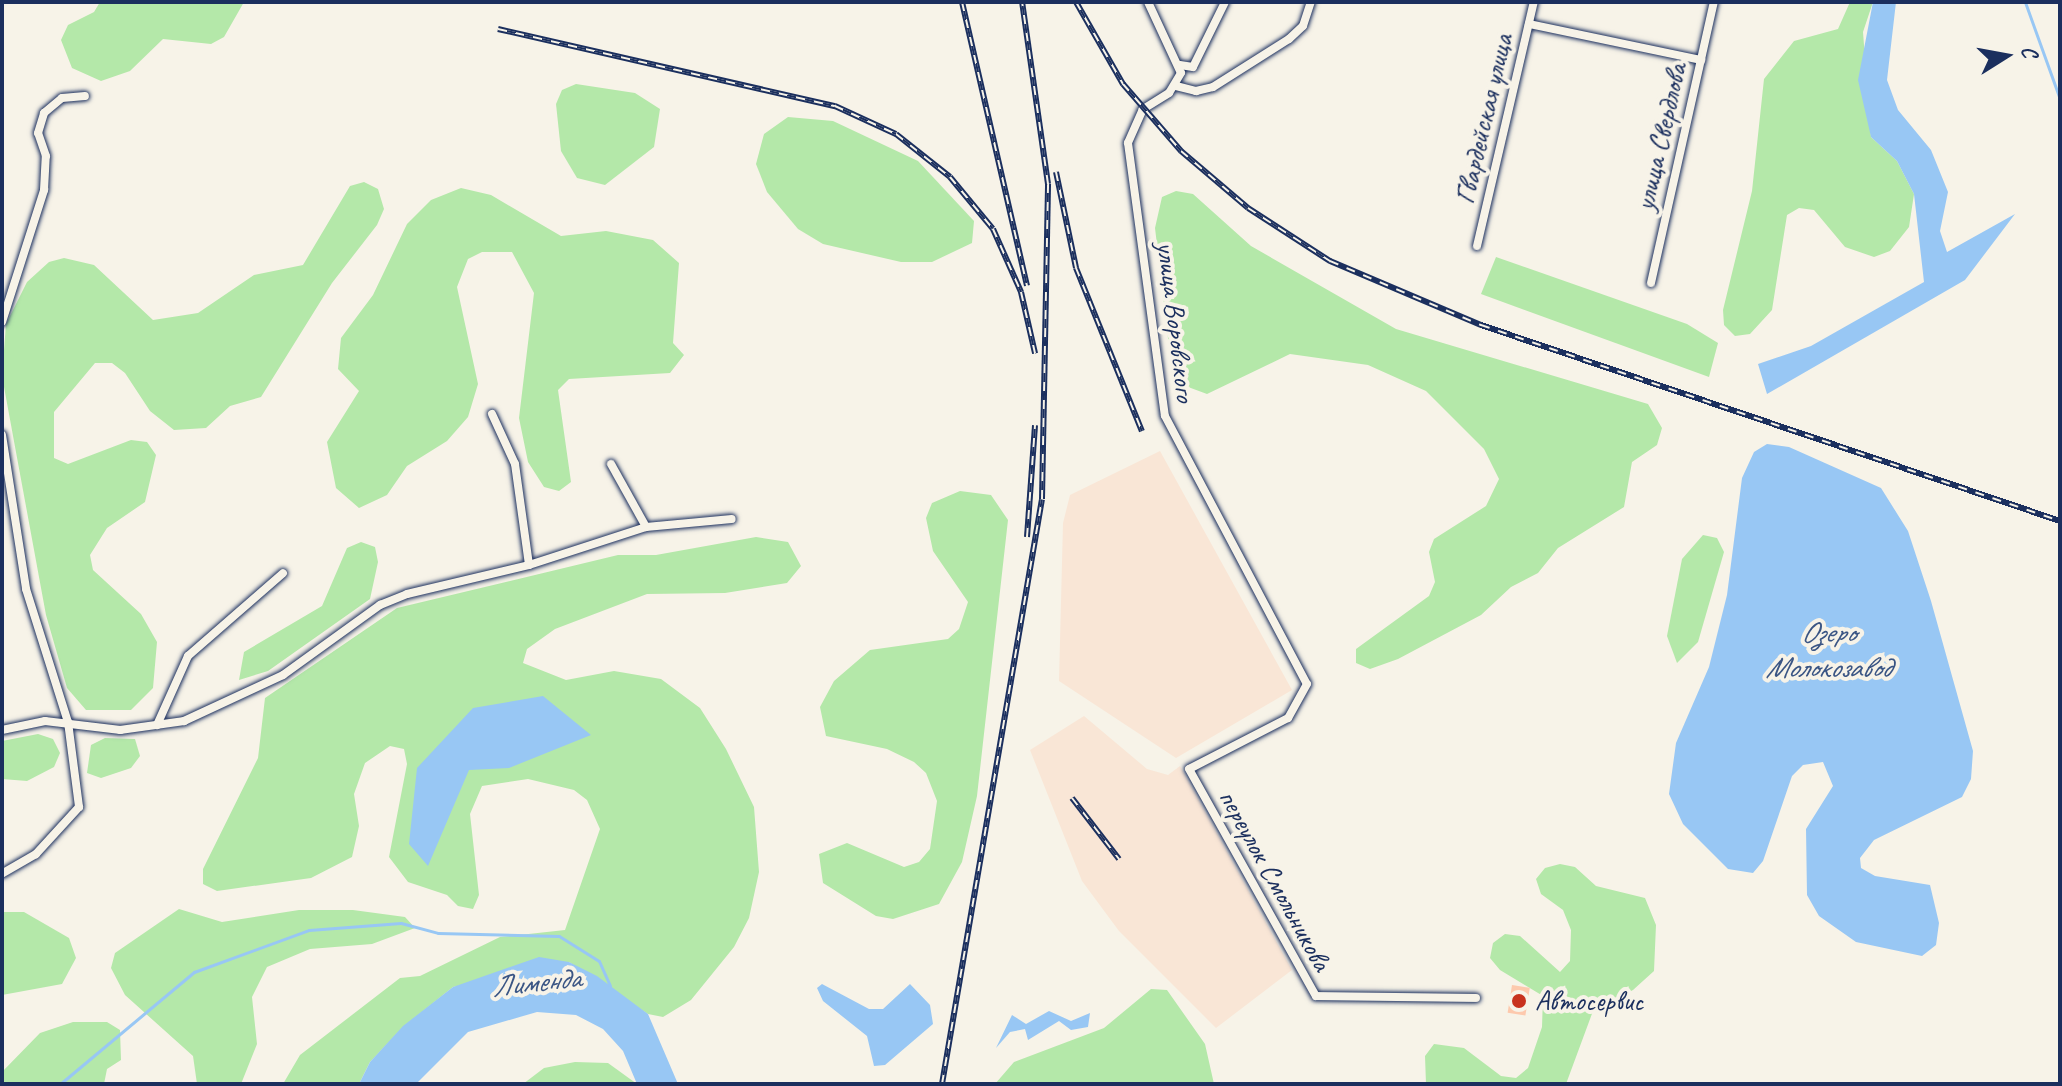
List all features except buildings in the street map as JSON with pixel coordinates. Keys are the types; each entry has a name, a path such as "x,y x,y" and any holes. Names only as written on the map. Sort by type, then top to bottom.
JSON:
{"street":[{"path":"1148,2 1180,65 1176,86 1196,91 1213,87 1289,39 1303,26 1311,2"},
{"path":"1180,65 1193,67 1201,57 1225,2"},
{"name":"Гвардейская улица","path":"1477,246 1534,2"},
{"name":"улица Свердлова","path":"1651,283 1714,2"},
{"path":"1529,24 1701,60"},
{"name":"улица Воровского","path":"1176,86 1143,109 1128,143 1155,370 1172,438 1298,659 1307,684 1288,718 1189,769"},
{"path":"2,322 44,190 46,156 38,133 44,113 62,98 85,96"},
{"path":"492,414 515,464 529,565"},
{"path":"2,435 26,589 68,722 79,807 36,854 2,874"},
{"path":"611,464 646,527"},
{"path":"2,730 68,722 120,730 184,721 283,675 380,605 529,565 646,527 732,519"},
{"path":"157,725 188,656 283,573"},
{"name":"переулок Смольникова","path":"1189,769 1316,996 1476,998"}],"shaded area":[{"path":"1160,451 1292,690 1176,758 1059,681 1063,523 1070,495"},
{"path":"1084,716 1147,769 1168,775 1180,766 1292,970 1216,1028 1119,931 1082,881 1030,750"}],"green space":[{"path":"100,2 244,2 224,37 211,44 163,39 130,71 101,81 72,68 61,40 68,25 94,12"},
{"path":"1850,2 1873,2 1863,32 1871,137 1897,161 1914,194 1909,227 1890,251 1874,257 1845,247 1814,210 1799,208 1787,215 1772,310 1750,334 1735,336 1724,325 1723,310 1752,191 1764,79 1794,41 1838,29"},
{"path":"576,84 635,93 660,109 654,147 605,185 577,178 561,151 556,104 562,90"},
{"path":"788,117 833,121 918,161 974,221 972,243 932,262 901,262 823,244 798,229 767,192 756,164 764,134"},
{"path":"364,182 378,189 384,209 377,225 332,283 261,397 230,406 206,428 174,430 150,411 125,373 112,363 95,363 54,412 54,458 68,464 131,440 147,442 156,455 145,502 107,528 90,555 93,570 141,614 157,642 153,688 131,710 86,710 67,688 46,615 2,376 6,324 27,282 49,262 64,258 94,265 153,320 198,313 254,275 303,265 350,186"},
{"path":"461,188 491,195 561,236 606,231 653,240 679,263 673,343 684,355 670,373 569,379 558,390 571,482 559,491 544,487 528,462 519,418 534,293 512,252 482,252 468,259 457,287 478,384 468,417 447,441 407,466 387,495 359,508 336,488 327,442 359,391 338,369 341,338 373,295 407,224 431,200"},
{"path":"1176,191 1193,194 1251,246 1396,329 1648,404 1662,428 1657,445 1632,462 1624,507 1558,548 1538,573 1511,587 1481,615 1398,659 1370,669 1356,663 1356,649 1429,596 1435,582 1429,552 1434,539 1486,506 1499,479 1484,449 1426,391 1368,365 1290,354 1207,394 1180,384 1170,355 1155,228 1162,197"},
{"path":"1496,257 1687,324 1718,343 1709,377 1481,294"},
{"path":"960,491 991,495 1008,520 977,796 962,862 939,904 893,919 876,916 823,883 819,854 847,843 904,867 919,862 930,849 937,801 926,773 914,762 887,749 826,736 820,707 834,681 870,650 948,639 959,629 968,602 933,551 926,518 932,503"},
{"path":"1703,535 1717,538 1724,552 1698,642 1677,663 1667,636 1682,559"},
{"path":"756,537 788,542 801,566 787,583 725,593 647,594 555,629 527,649 523,663 566,680 614,671 661,679 700,708 726,749 754,807 759,872 749,918 734,947 691,1000 663,1017 648,1014 569,962 453,987 403,1027 370,1062 359,1084 283,1084 300,1055 400,978 420,976 500,937 565,930 600,829 587,800 574,790 528,779 482,786 470,814 479,895 473,909 458,906 447,895 408,882 389,857 407,764 404,749 390,746 365,763 354,794 359,826 352,857 311,878 217,891 203,884 203,869 258,758 265,698 397,608 618,555 656,555"},
{"path":"361,542 375,547 378,562 370,599 268,671 239,680 244,652 322,606 347,548"},
{"path":"38,734 53,739 60,753 54,767 27,781 2,779 2,741"},
{"path":"105,738 135,739 140,756 131,768 101,778 87,773 91,745"},
{"path":"1560,864 1575,867 1596,886 1645,898 1656,925 1654,971 1633,990 1593,1011 1566,1084 1426,1084 1425,1056 1434,1044 1464,1048 1501,1076 1516,1078 1528,1068 1542,1027 1543,996 1500,970 1490,958 1493,943 1505,934 1520,936 1560,972 1570,961 1571,930 1563,910 1541,894 1536,879 1545,868"},
{"path":"179,909 222,922 299,910 353,910 405,917 415,928 372,944 310,949 267,967 252,997 257,1044 241,1084 197,1084 193,1056 125,995 111,968 115,953"},
{"path":"2,912 24,912 69,938 76,958 62,984 2,995"},
{"path":"1151,989 1167,990 1205,1044 1214,1084 995,1084 1014,1062 1104,1028"},
{"path":"73,1022 107,1022 120,1030 121,1060 107,1069 104,1084 2,1084 2,1072 40,1033"},
{"path":"575,1062 608,1063 637,1084 523,1084 544,1068"}],"water":[{"path":"1873,2 1896,2 1887,80 1898,110 1931,150 1948,192 1940,231 1947,252 2015,214 1965,280 1767,394 1758,364 1811,346 1924,282 1914,194 1897,161 1871,137 1858,80"},
{"name":"Озеро Молокозавод","path":"1767,444 1789,447 1881,488 1908,531 1931,601 1973,751 1971,779 1962,797 1874,840 1860,858 1861,868 1875,876 1930,885 1939,923 1936,945 1922,956 1856,942 1819,916 1807,895 1806,829 1833,786 1823,762 1803,765 1792,776 1763,861 1753,873 1728,869 1683,824 1669,794 1676,743 1709,667 1727,595 1742,478 1754,452"},
{"path":"543,696 591,735 509,768 469,770 428,866 409,844 417,768 473,708"},
{"name":"Лименда","path":"539,957 569,962 597,976 648,1014 678,1084 637,1084 623,1051 603,1029 576,1015 537,1012 468,1032 416,1084 359,1084 370,1062 403,1026 453,987"},
{"path":"822,984 869,1009 883,1009 910,984 930,1005 933,1024 885,1065 874,1066 867,1036 823,1001 817,988"},
{"path":"1049,1011 1071,1021 1090,1013 1088,1027 1071,1030 1059,1021 1028,1040 1025,1029 1010,1032 996,1048 1012,1015 1026,1024"}],"waterway":[{"path":"2025,2 2060,99"},
{"name":"Лименда","path":"60,1084 194,972 309,930 401,923 438,933 559,936 599,961 610,986"}],"railway":[{"path":"962,2 1027,286"},
{"path":"942,1084 1042,499 1048,184 1022,2"},
{"path":"1076,2 1123,84 1181,151 1248,208 1330,261 1481,325 2060,521"},
{"path":"498,29 835,106 896,134 950,177 993,229 1021,292 1035,353"},
{"path":"1056,172 1076,268 1142,431"},
{"path":"1027,537 1035,425"},
{"path":"1072,798 1119,859"}],"place":[{"name":"Автосервис","path":"1519,1001"}]}
